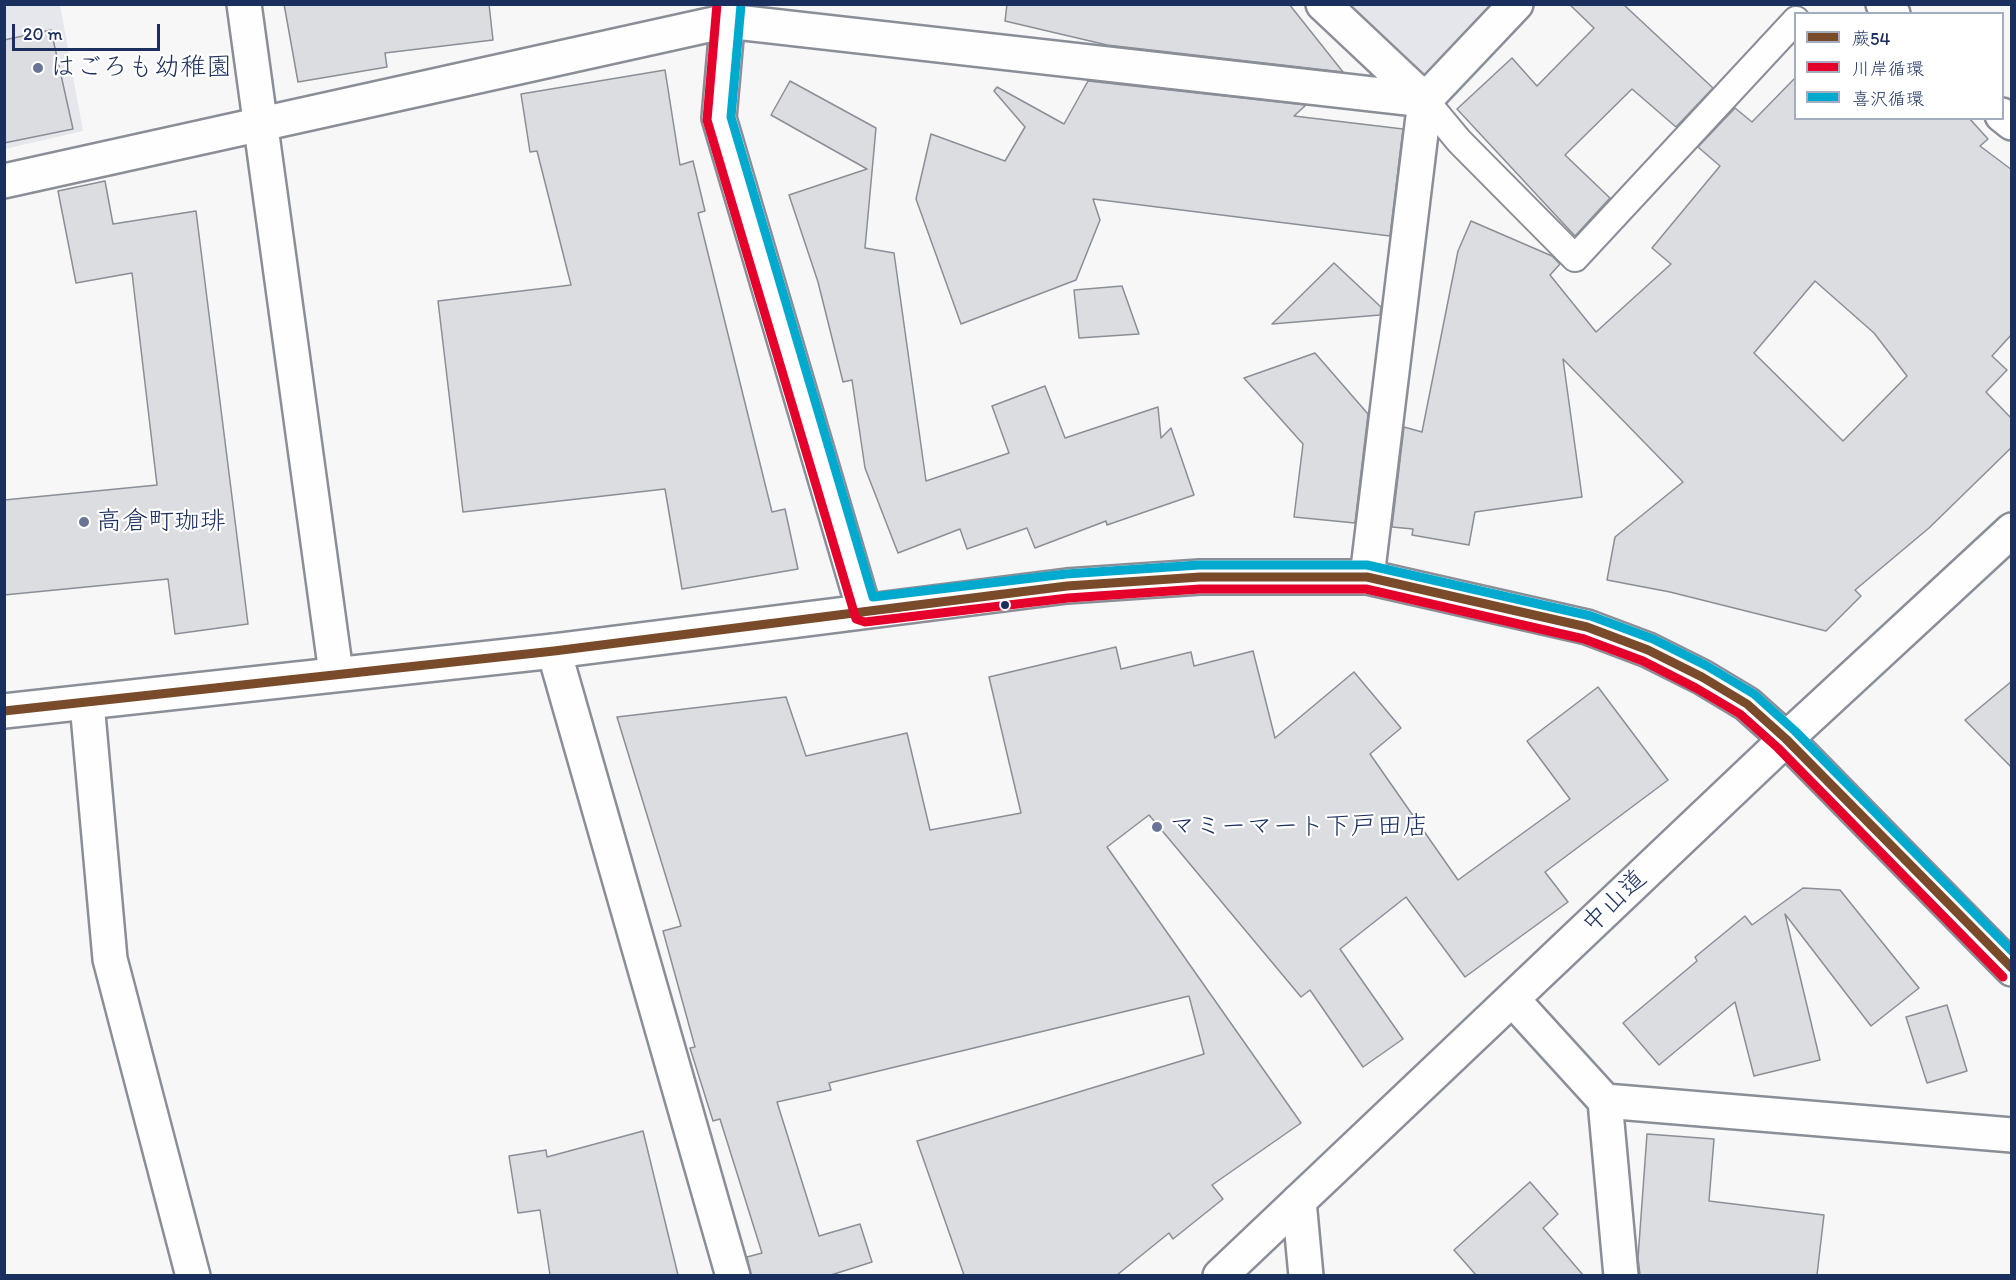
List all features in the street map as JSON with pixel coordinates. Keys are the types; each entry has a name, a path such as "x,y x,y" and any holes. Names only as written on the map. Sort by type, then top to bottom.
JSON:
{"main road":[{"path":"244,4 336,673"},
{"path":"1323,4 1425,100"},
{"path":"1367,577 1425,100 1516,4"},
{"path":"728,13 719,118 864,610"},
{"path":"4,181 728,13 1425,100"},
{"name":"中山道","path":"1220,1275 1786,739 2012,530"},
{"path":"4,711 554,651 1067,586 1200,577 1367,577 1587,627 1648,650 1702,677 1747,705 1786,739 2012,969"},
{"path":"554,651 733,1275"},
{"path":"87,703 110,959 193,1275"},
{"path":"1513,1000 1605,1101 1621,1275"},
{"path":"1605,1101 2012,1135"},
{"path":"1299,1201 1305,1275"}],"lane":[{"path":"1425,100 1459,141 1575,258 1794,22"}],"shaded area":[{"name":"はごろも幼稚園","path":"4,5 60,5 83,131 5,149"},
{"path":"1348,5 1491,5 1422,75"}],"building":[{"path":"284,4 489,4 493,40 385,53 387,67 298,82"},
{"path":"1007,4 1289,4 1343,72 1107,45 1005,21"},
{"path":"1569,4 1623,4 1713,88 1676,127 1632,89 1565,155 1610,198 1575,236 1457,109 1512,58 1537,86 1594,28"},
{"name":"はごろも幼稚園","path":"51,30 73,129 4,143 4,40"},
{"path":"665,70 680,165 693,161 705,211 698,213 772,512 785,509 798,569 682,589 665,489 463,512 438,301 571,285 537,151 530,152 521,94"},
{"path":"1794,79 1794,120 1971,120 1988,139 1980,146 2012,170 2012,334 1992,356 2007,370 1986,392 2012,419 2012,447 1929,528 1855,590 1861,596 1826,631 1670,592 1607,580 1615,537 1683,482 1563,359 1582,497 1475,512 1469,545 1412,535 1413,529 1392,527 1404,427 1422,432 1458,251 1471,221 1552,256 1560,264 1550,275 1596,332 1671,264 1652,248 1720,166 1698,147 1735,108 1752,122","holes":["1815,281 1874,333 1907,376 1843,441 1754,353"]},
{"path":"790,81 876,128 865,248 894,253 926,481 1009,453 992,406 1045,386 1065,438 1158,407 1161,438 1171,428 1194,495 1107,525 1106,521 1035,548 1027,528 967,549 960,529 898,553 865,468 852,380 843,382 818,282 789,195 867,169 771,115"},
{"path":"1088,81 1306,105 1294,116 1403,129 1390,236 1093,199 1100,220 1076,280 961,324 916,199 931,134 1005,161 1025,127 994,91 997,87 1064,124"},
{"path":"105,181 113,224 196,211 248,624 175,634 168,579 4,595 4,500 157,485 132,273 76,283 58,191"},
{"path":"1334,263 1381,307 1380,315 1272,324"},
{"path":"1122,286 1139,334 1079,338 1074,290"},
{"path":"1315,353 1368,414 1355,523 1294,517 1303,444 1244,378"},
{"path":"1116,647 1121,669 1191,652 1194,666 1253,651 1275,738 1354,672 1401,728 1370,754 1458,880 1570,799 1527,741 1598,687 1668,780 1545,872 1568,902 1465,977 1406,897 1340,949 1403,1039 1363,1067 1310,990 1301,997 1149,815 1107,847 1301,1123 1212,1185 1223,1199 1173,1239 1169,1233 1117,1275 964,1275 917,1141 1204,1054 1189,996 829,1083 831,1090 777,1102 819,1236 860,1224 872,1262 831,1275 751,1275 747,1257 762,1253 720,1119 713,1121 690,1048 695,1047 663,931 681,926 617,717 786,697 806,756 907,733 930,830 1021,813 989,677"},
{"path":"2012,681 2012,768 1965,720"},
{"path":"1803,888 1840,890 1919,988 1871,1026 1785,914 1820,1060 1754,1076 1735,1002 1659,1065 1623,1023 1697,961 1695,957 1745,916 1752,925"},
{"path":"1947,1005 1967,1071 1927,1083 1906,1017"},
{"path":"643,1131 678,1275 550,1275 540,1210 518,1213 509,1156 546,1150 547,1157"},
{"path":"1647,1134 1714,1139 1709,1201 1824,1215 1817,1275 1640,1275 1638,1258"},
{"path":"1530,1182 1558,1214 1543,1228 1583,1275 1476,1275 1454,1250"}],"transit line":[{"name":"川岸循環","path":"717,4 707,120 856,619 865,622 1068,598 1200,589 1366,589 1584,639 1643,661 1740,714 1778,748 2003,977"},
{"name":"喜沢循環","path":"741,5 731,117 873,597 1066,574 1199,565 1367,565 1591,616 1653,639 1707,666 1754,694 1795,731 2012,951"},
{"name":"蕨54","path":"4,711 554,651 1067,586 1200,577 1367,577 1587,627 1648,650 1702,677 1747,704 1786,739 2012,968"}],"place":[{"name":"はごろも幼稚園","path":"38,68"},
{"name":"高倉町珈琲","path":"84,522"},
{"name":"マミーマート下戸田店","path":"1157,827"}]}
